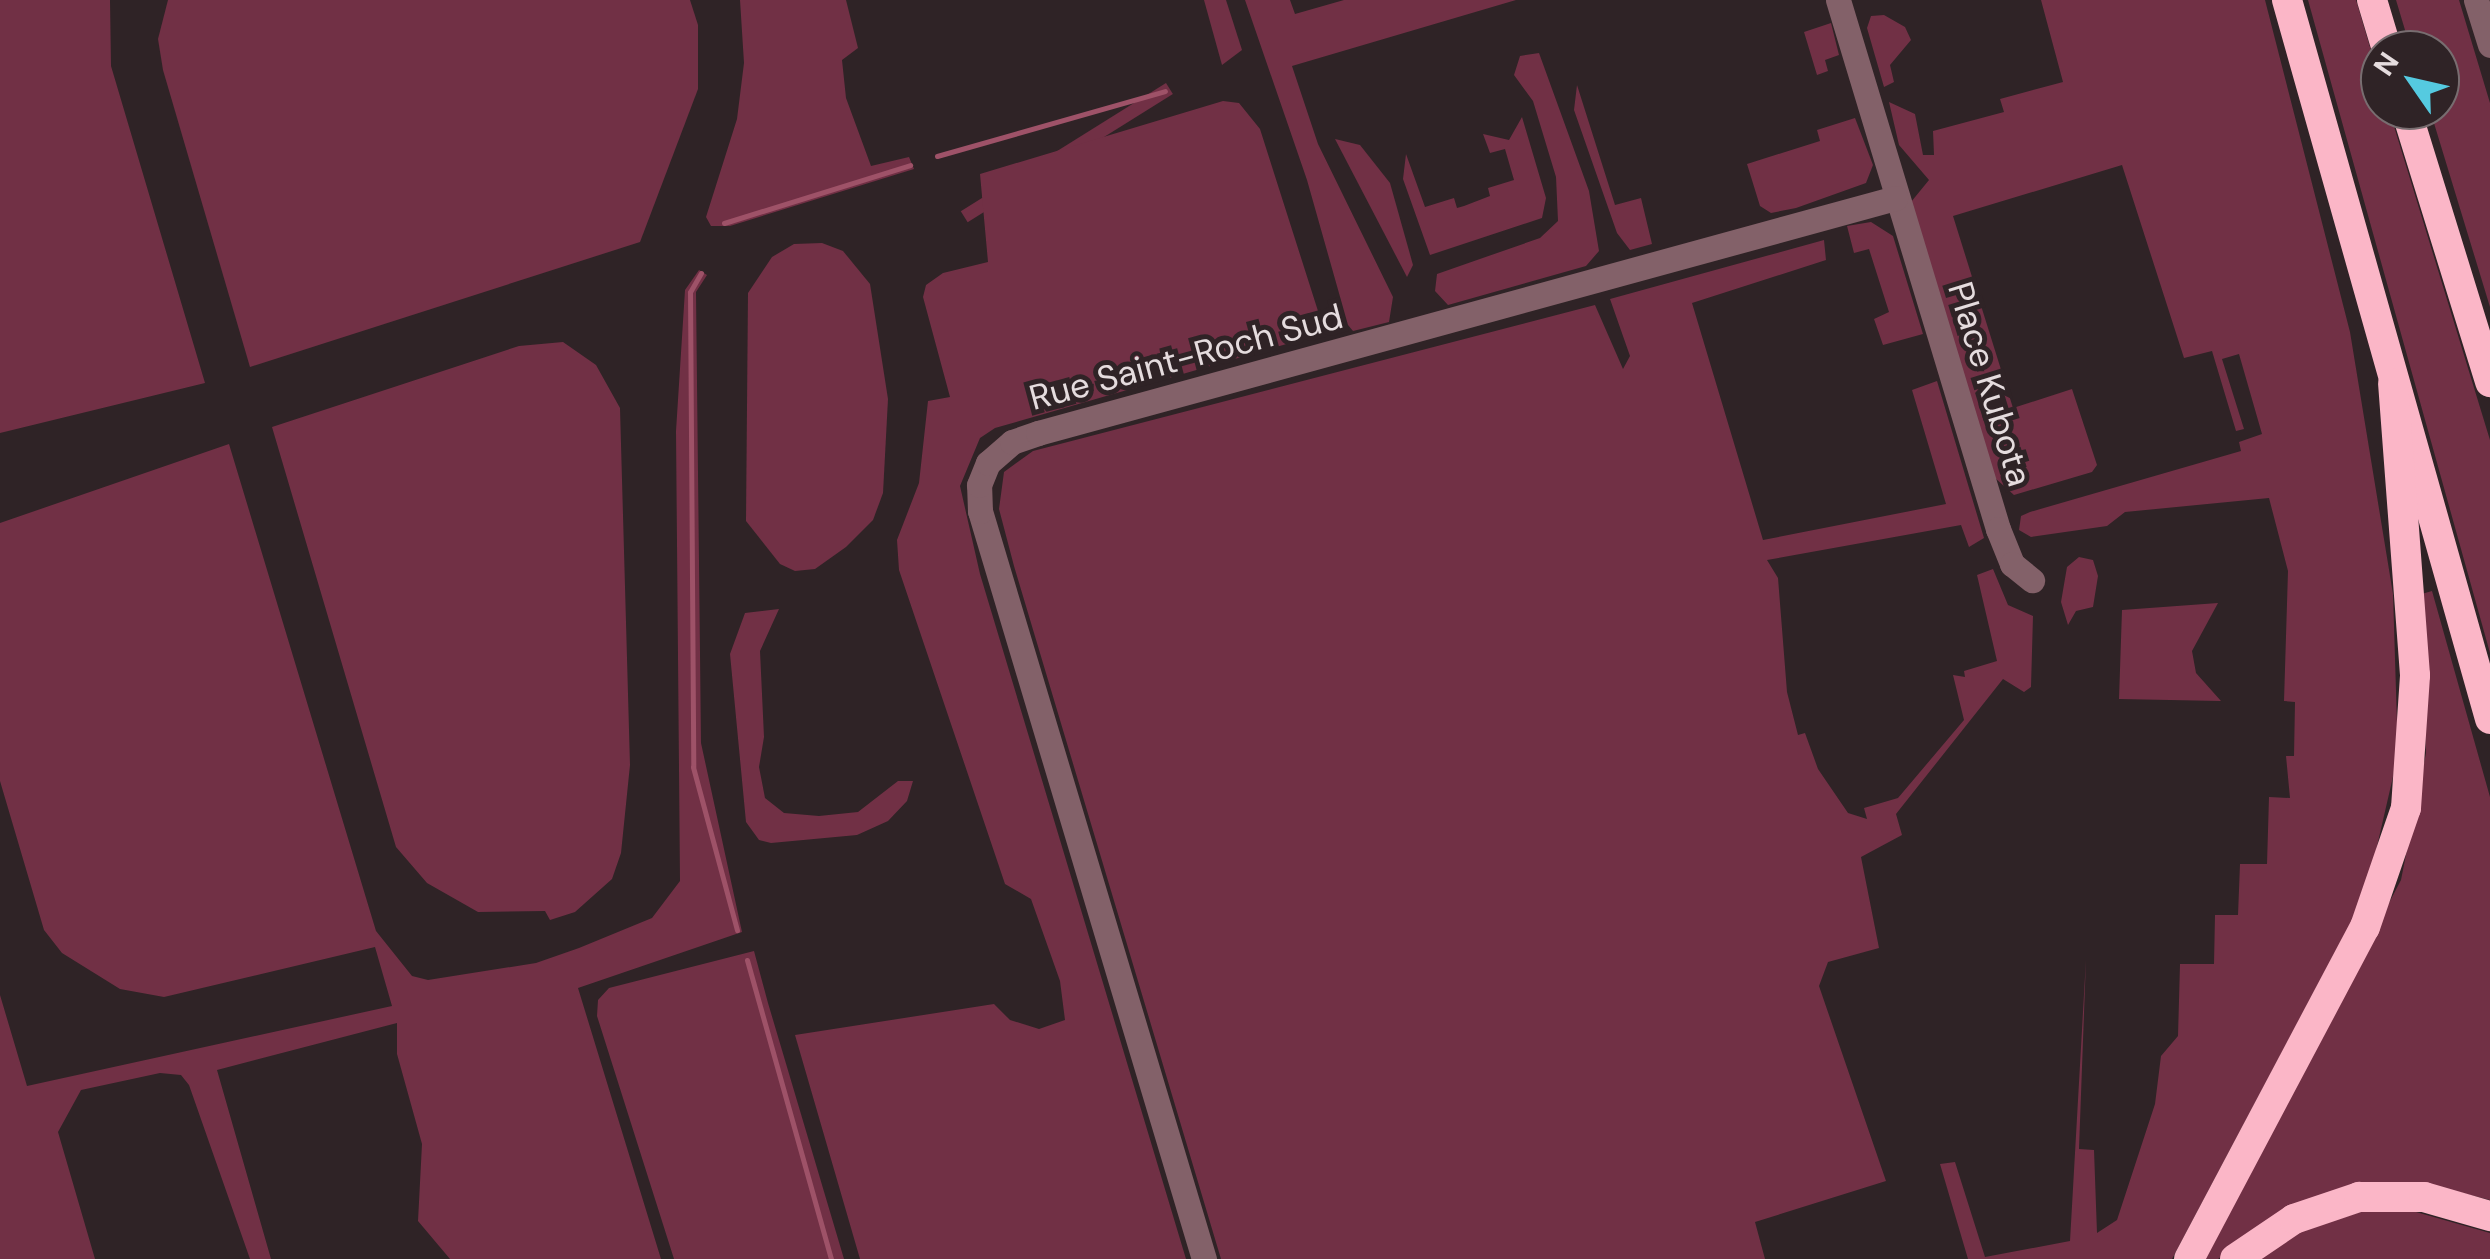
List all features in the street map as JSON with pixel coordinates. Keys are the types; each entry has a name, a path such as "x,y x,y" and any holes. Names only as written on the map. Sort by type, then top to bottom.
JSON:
{"highway":[{"path":"2288,0 2490,719"},
{"path":"2372,0 2382,30"},
{"path":"2412,130 2490,382"},
{"path":"2189,1259 2364,927 2404,819 2415,674 2393,384"},
{"path":"2235,1259 2294,1218 2359,1198 2424,1197 2490,1216"}],"street":[{"path":"1838,0 1895,198"},
{"path":"2476,0 2490,45"},
{"name":"Place Kubota","path":"1895,198 2005,548 2032,580"},
{"name":"Rue Saint-Roch Sud","path":"1204,1259 980,511 979,485 988,463 1012,442 1038,432 1895,198"}],"shaded area":[{"path":"0,0 110,0 111,66 205,383 0,433"},
{"path":"168,0 690,0 698,25 698,89 640,242 250,367 163,70 158,39"},
{"path":"740,0 846,0 858,48 842,60 846,98 871,166 909,157 914,169 730,226 711,226 706,217 737,119 744,63"},
{"path":"1204,0 1226,0 1242,50 1222,65"},
{"path":"1245,0 1290,0 1295,14 1344,0 1516,0 1292,66 1318,144 1393,297 1389,322 1353,331 1348,325 1307,180"},
{"path":"2041,0 2265,0 2350,332 2393,594 2398,755 2366,894 2172,1259 1968,1259 1940,1164 1955,1162 1985,1257 2070,1241 2086,959 2079,1149 2094,1150 2097,1233 2117,1220 2155,1104 2161,1056 2178,1036 2180,964 2214,964 2215,915 2238,915 2240,864 2267,864 2269,797 2290,798 2286,756 2294,756 2295,702 2284,701 2288,571 2269,498 2125,512 2107,526 2031,537 2019,530 2021,516 2030,512 2241,451 2239,442 2262,434 2239,354 2222,359 2244,429 2236,431 2212,351 2184,358 2122,165 1953,216 2013,408 2072,389 2097,465 2092,472 2014,495 1995,478 1911,202 1929,180 1899,145 1889,102 1915,114 1923,155 1934,155 1933,131 2004,112 2000,99 2063,82"},
{"path":"2308,0 2356,0 2365,30 2360,30 2360,130 2395,130 2490,440 2490,653"},
{"path":"2396,0 2459,0 2490,103 2490,307 2436,130 2460,130 2460,30 2405,30"},
{"path":"1884,15 1905,27 1911,40 1890,65 1894,82 1884,87 1867,28 1871,16"},
{"path":"1831,23 1839,55 1825,60 1828,71 1817,75 1804,32"},
{"path":"1539,53 1589,191 1599,251 1586,266 1448,305 1435,291 1437,274 1540,238 1558,221 1556,177 1533,101 1514,75 1520,56"},
{"path":"1166,83 1173,94 968,222 961,211"},
{"path":"1577,85 1615,205 1641,198 1652,244 1630,250 1617,233 1574,110"},
{"path":"1223,101 1239,103 1260,129 1325,333 995,428 980,438 960,486 980,574 1186,1259 860,1259 795,1035 994,1004 1010,1020 1039,1029 1065,1020 1060,981 1031,899 1005,884 899,570 897,540 919,483 928,401 950,397 923,297 926,285 943,273 988,262 980,174"},
{"path":"1522,117 1546,198 1542,218 1430,255 1403,179 1406,154 1425,207 1454,198 1457,208 1464,206 1490,196 1488,188 1514,180 1505,149 1490,153 1483,134 1509,140"},
{"path":"1855,118 1873,165 1866,183 1796,208 1771,213 1760,206 1747,164 1820,141 1817,130"},
{"path":"1335,139 1360,145 1390,183 1413,265 1407,277"},
{"path":"1871,222 1893,236 1923,334 1883,345 1874,319 1889,312 1869,249 1854,253 1847,226"},
{"path":"1824,240 1826,260 1692,303 1763,540 1946,504 1912,390 1937,381 1984,538 1969,547 1961,525 1767,560 1778,578 1787,692 1798,735 1805,733 1818,769 1848,813 1867,819 1864,808 1898,798 1964,720 1953,675 1965,677 1964,671 1997,661 1977,575 1993,569 2008,605 2033,616 2031,687 2024,692 2003,679 1896,814 1902,835 1861,857 1879,948 1828,962 1819,986 1886,1181 1755,1222 1765,1259 1221,1259 1014,566 999,509 1004,472 1033,451 1595,305 1623,369 1630,356 1610,299"},
{"path":"822,243 843,251 870,284 888,399 883,493 873,520 846,547 815,569 795,571 780,564 746,521 748,293 772,257 794,244"},
{"path":"699,270 707,275 696,292 701,743 742,932 578,988 661,1259 450,1259 418,1221 422,1144 397,1054 397,1023 217,1070 271,1259 250,1259 189,1085 181,1075 160,1073 81,1090 58,1132 95,1259 0,1259 0,995 27,1086 392,1006 375,947 164,997 120,989 62,953 44,930 0,781 0,523 229,444 376,931 412,976 428,980 536,963 579,948 652,918 680,881 676,431 685,290"},
{"path":"563,342 596,365 620,408 630,765 621,853 612,879 575,912 550,920 545,911 478,912 427,883 396,847 272,427 519,346"},
{"path":"2079,557 2093,560 2098,576 2093,607 2076,611 2068,625 2061,602 2067,567"},
{"path":"2432,591 2490,797 2490,1200 2435,1186 2290,1208 2218,1259 2202,1259 2401,880 2426,753 2418,595"},
{"path":"2218,603 2192,651 2196,673 2221,701 2119,699 2122,610"},
{"path":"779,609 760,651 764,737 759,767 765,798 784,813 819,816 858,812 898,781 913,781 907,801 888,821 857,835 771,843 759,840 746,822 730,654 745,613"},
{"path":"754,951 844,1259 674,1259 597,1016 598,1000 609,988"},
{"path":"2369,1209 2409,1210 2490,1233 2490,1259 2256,1259 2290,1235"}],"waterway":[{"path":"937,156 1165,91"},
{"path":"724,223 910,165"},
{"path":"701,273 690,292 693,767 737,930"},
{"path":"747,960 831,1259"}]}
